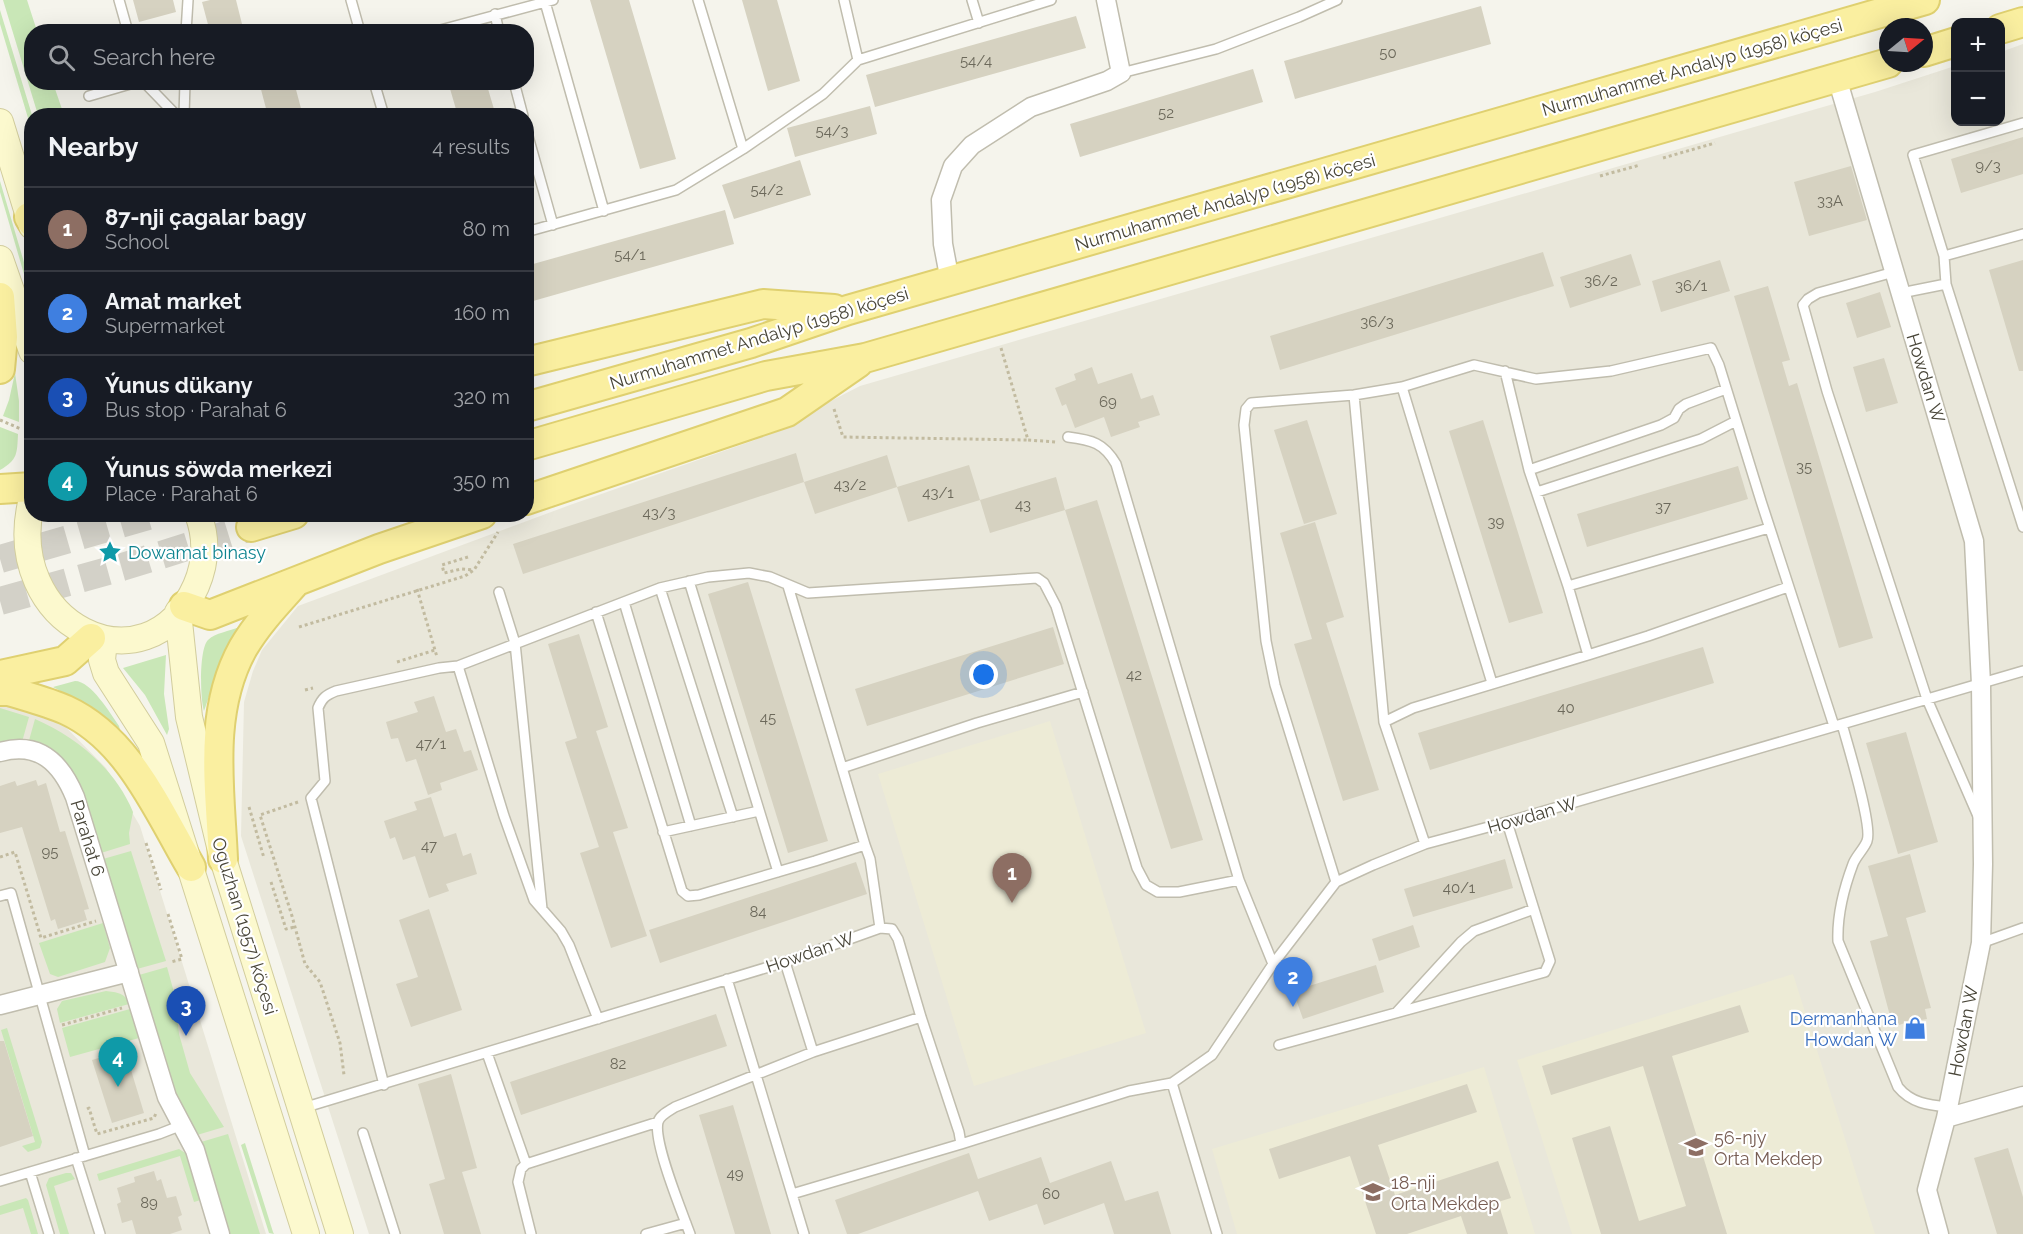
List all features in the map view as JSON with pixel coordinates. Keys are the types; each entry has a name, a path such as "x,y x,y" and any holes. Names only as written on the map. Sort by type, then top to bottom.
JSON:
{"main road":[{"name":"Nurmuhammet Andalyp (1958) köçesi","path":"534,405 751,343 848,310 1925,0"},
{"path":"2005,28 2023,22"},
{"path":"1933,49 1951,44"},
{"name":"Nurmuhammet Andalyp (1958) köçesi","path":"534,444 766,376 865,358 1879,66"},
{"path":"0,122 24,199"},
{"path":"0,259 24,328"},
{"path":"0,297 3,336 0,369"},
{"path":"534,360 763,304 848,310"},
{"path":"534,497 787,412 865,358"},
{"path":"0,489 24,488"},
{"path":"24,519 20,529 20,561 29,591 38,604 62,626 97,639 117,640 144,634 168,621 193,593 203,564 203,532 200,522"},
{"path":"251,527 268,522"},
{"path":"181,609 210,615 379,549 484,522"},
{"path":"224,860 218,747 222,708 230,676 257,626 296,581"},
{"name":"Oguzhan (1957) köçesi","path":"181,609 189,717 224,860 340,1234"},
{"path":"0,675 65,661 97,639"},
{"name":"Oguzhan (1957) köçesi","path":"97,639 106,673 151,743 306,1234"},
{"path":"0,691 66,710 86,721 106,738 136,772 191,867"}],"street":[{"path":"950,281 943,244 941,200 953,166 972,145 1031,107 1107,81 1121,73 1106,0"},
{"name":"Howdan W","path":"1837,78 1974,541 1981,684 1983,827 1981,943 1947,1113 1927,1190 1939,1234"},
{"name":"Parahat 6","path":"0,752 17,749 36,753 54,762 68,779 167,1097 195,1150 220,1234"},
{"path":"0,1005 129,972"},
{"path":"1947,1113 2023,1096"}],"lane":[{"path":"119,0 126,24"},
{"path":"186,24 188,0"},
{"path":"351,0 358,24"},
{"path":"698,0 743,149"},
{"path":"844,0 858,60"},
{"path":"972,0 979,23"},
{"path":"534,230 676,190 743,149 823,94 858,60 1051,0"},
{"path":"1121,73 1216,49 1337,0"},
{"path":"461,24 549,1 604,211"},
{"path":"495,14 498,24"},
{"path":"89,96 110,90"},
{"path":"152,90 169,108"},
{"path":"184,108 185,90"},
{"path":"376,90 382,108"},
{"path":"516,90 521,108"},
{"path":"2023,123 1914,155 1944,256 1947,284 2023,527"},
{"path":"534,157 553,225"},
{"path":"1944,256 2023,234"},
{"path":"1894,272 1818,293 1803,305 1827,391 1927,699 1983,827"},
{"path":"1901,294 1947,284"},
{"path":"1336,882 1275,685 1269,652 1244,425 1245,409 1251,402 1354,395 1402,387 1474,365 1536,379 1611,371 1711,348 1788,586 1838,725 1868,822 1868,840 1854,862 1847,883 1837,924 1838,941 1898,1087 1906,1097 1947,1113"},
{"path":"1505,371 1529,470 1568,586 1588,655"},
{"path":"1402,387 1492,683"},
{"path":"1529,470 1661,425 1674,418 1679,409 1686,404 1726,389"},
{"path":"1354,395 1384,722 1425,844"},
{"path":"1537,492 1701,440 1736,421"},
{"path":"1072,437 1097,443 1109,452 1116,464 1239,880 1273,964"},
{"path":"1568,586 1769,528"},
{"path":"384,1084 311,798 325,781 318,708 321,700 336,691 458,666 660,588 688,581 749,573 770,577 808,593 826,593 1037,578 1044,583 1056,606 1137,868 1146,885 1158,892 1179,892 1239,880"},
{"path":"688,581 778,872"},
{"path":"788,586 870,859 880,927 892,929 898,939 961,1143"},
{"path":"1384,722 1413,708 1648,636 1788,586"},
{"path":"660,588 733,817"},
{"path":"499,592 515,644 542,909"},
{"path":"624,602 691,826"},
{"path":"596,612 682,891 688,896 699,895 865,845"},
{"path":"458,666 504,816 534,900 561,931 569,945 598,1019"},
{"name":"Howdan W","path":"792,1194 1129,1091 1172,1083 1212,1055 1273,964 1336,882 1373,865 1425,844 2023,671"},
{"path":"842,768 977,723 1083,692"},
{"path":"663,832 759,811"},
{"path":"1279,1045 1545,972 1550,961 1507,822"},
{"path":"0,896 10,893 40,995 100,1234"},
{"path":"1396,1014 1461,942 1474,931 1534,909"},
{"name":"Howdan W","path":"301,1109 785,962 880,927"},
{"path":"1981,943 2023,928"},
{"path":"785,962 813,1053"},
{"path":"727,979 804,1234"},
{"path":"690,1234 658,1141 658,1122 662,1116 675,1107 813,1053 921,1017"},
{"path":"487,1053 526,1164"},
{"path":"1172,1083 1218,1234"},
{"path":"531,1234 518,1182 521,1169 526,1164 658,1122"},
{"path":"0,1181 159,1134 182,1125"},
{"path":"363,1133 394,1234"},
{"path":"30,1172 49,1234"},
{"path":"646,1234 686,1223"}],"path":[{"path":"1663,158 1715,143"},
{"path":"1600,176 1640,165"},
{"path":"1001,348 1028,440"},
{"path":"832,405 843,437 1061,442 1072,437"},
{"path":"0,420 21,429"},
{"path":"299,627 465,576 474,570 491,522"},
{"path":"468,557 442,565 444,573 461,569 474,570"},
{"path":"417,589 440,668"},
{"path":"311,798 260,815 305,964 320,982 340,1043 344,1075"},
{"path":"249,807 264,858"},
{"path":"146,843 160,890"},
{"path":"0,857 15,852 41,938 103,919"},
{"path":"271,882 286,929 295,927"},
{"path":"168,914 182,959 171,962"},
{"path":"61,1025 129,1006"},
{"path":"83,1110 89,1108 96,1134 154,1118 158,1106"}],"shaded area":[{"path":"2023,44 2023,1234 369,1234 241,836 244,702 262,650 298,606 524,522 534,522 534,518 570,505 755,440 860,386 1875,92 1951,67 1951,126 2005,126 2005,51"},
{"path":"0,698 45,706 106,768 140,826 266,1234 0,1234"},
{"path":"1050,721 1146,1033 974,1086 878,774"},
{"name":"56-njy Orta Mekdep","path":"1793,974 1875,1234 1572,1234 1517,1060"},
{"name":"18-nji Orta Mekdep","path":"1484,1067 1535,1234 1237,1234 1212,1149"}],"green space":[{"path":"3,0 27,0 35,24 24,24 24,69"},
{"path":"0,10 30,108 25,108 0,24"},
{"path":"30,90 55,90 62,108 36,108"},
{"path":"0,181 24,262 24,274 0,192"},
{"path":"15,373 19,401 19,422 3,416"},
{"path":"0,427 18,434 13,459 0,470"},
{"path":"239,627 218,670 204,711 201,674 205,645 215,636"},
{"path":"166,655 164,694 169,729 167,735 145,695 123,668"},
{"path":"75,681 81,682 94,692 111,713 120,730 117,731 72,697 53,687"},
{"path":"0,708 29,717 22,742 0,744"},
{"path":"35,719 51,726 80,745 106,769 116,782 133,812 129,833 130,844 101,853 77,780 56,758 28,744"},
{"path":"131,851 166,961 137,969 103,859"},
{"path":"103,923 110,948 105,962 58,977 50,974 39,943"},
{"path":"167,967 175,996 179,1034 190,1073 224,1127 197,1135 175,1092 139,975"},
{"path":"106,991 123,995 129,1004 60,1023 57,1009 62,1001"},
{"path":"130,1009 139,1038 70,1057 62,1028"},
{"path":"7,1028 42,1142 40,1148 28,1152 22,1146 35,1142 1,1030"},
{"path":"228,1134 260,1234 228,1234 201,1142"},
{"path":"245,1143 274,1234 269,1233 241,1145"},
{"path":"179,1149 190,1156 204,1199 194,1202 180,1156 99,1181 97,1174"},
{"path":"71,1173 75,1179 54,1186 69,1234 60,1234 46,1185 49,1178"},
{"path":"26,1198 38,1234 31,1234 23,1208 0,1215 0,1206"}],"building":[{"path":"133,0 173,0 176,12 139,22"},
{"path":"236,0 242,24 208,24 202,2"},
{"path":"590,0 629,0 676,159 640,169"},
{"path":"742,0 777,0 800,81 768,91"},
{"path":"1481,6 1491,44 1295,99 1284,61"},
{"path":"1076,16 1086,48 875,107 866,75"},
{"path":"1253,69 1263,102 1080,157 1070,124"},
{"path":"261,90 296,90 301,108 266,108"},
{"path":"450,90 488,90 494,108 456,108"},
{"path":"870,106 877,134 795,157 787,128"},
{"path":"2023,137 2023,174 1961,193 1951,159"},
{"path":"800,160 811,195 734,219 722,185"},
{"path":"1851,166 1867,220 1809,236 1794,182"},
{"path":"725,210 734,244 534,301 534,264"},
{"path":"1543,252 1554,286 1280,370 1270,336"},
{"path":"1631,254 1641,285 1570,308 1560,277"},
{"path":"1720,260 1730,291 1661,312 1652,281"},
{"path":"2023,260 2023,371 2019,371 1989,270"},
{"path":"1768,286 1790,360 1782,362 1789,386 1797,383 1873,638 1839,648 1734,296"},
{"path":"1880,292 1891,327 1857,338 1846,303"},
{"path":"1884,358 1898,403 1866,412 1853,367"},
{"path":"1092,367 1098,384 1132,373 1141,399 1153,395 1160,415 1138,422 1140,427 1111,437 1104,417 1075,428 1066,404 1062,406 1055,388 1076,380 1074,374"},
{"path":"1307,420 1337,514 1304,524 1274,430"},
{"path":"1483,420 1543,613 1509,623 1449,431"},
{"path":"796,453 804,482 523,574 513,544"},
{"path":"887,455 897,487 815,514 804,482"},
{"path":"969,465 980,500 908,522 897,487"},
{"path":"1738,466 1748,499 1587,547 1577,514"},
{"path":"1056,477 1065,510 990,533 980,500"},
{"path":"1097,500 1203,840 1171,849 1065,510"},
{"path":"1315,522 1344,617 1326,623 1379,790 1343,801 1294,644 1312,639 1280,533"},
{"path":"748,582 828,841 788,853 708,594"},
{"path":"1053,627 1064,664 867,726 855,689"},
{"path":"579,634 608,727 596,731 628,828 613,832 647,936 611,948 580,853 599,847 565,742 577,738 548,644"},
{"path":"1703,647 1714,683 1430,770 1418,733"},
{"path":"434,696 446,732 456,729 464,752 471,750 478,770 440,783 442,790 428,795 416,759 406,762 398,738 391,739 386,722 418,712 414,702"},
{"path":"1906,732 1938,842 1898,854 1866,743"},
{"path":"36,780 38,786 46,783 60,832 65,831 89,909 84,910 87,920 58,929 55,919 51,921 22,827 0,833 0,786 15,781 17,786"},
{"path":"431,797 444,837 456,833 463,856 471,853 477,874 446,884 449,891 429,898 415,856 403,860 395,837 390,839 384,821 417,810 414,802"},
{"path":"1910,854 1926,912 1906,918 1931,1008 1925,1009 1927,1019 1921,1020 1924,1029 1908,1034 1905,1023 1893,1027 1870,941 1888,936 1868,866"},
{"path":"1505,859 1513,888 1413,917 1404,889"},
{"path":"856,862 867,894 660,963 649,930"},
{"path":"429,909 462,1010 411,1027 396,984 418,977 399,920"},
{"path":"1413,925 1420,947 1379,961 1372,939"},
{"path":"1376,965 1384,992 1303,1019 1293,991"},
{"path":"1740,1005 1749,1032 1672,1056 1727,1234 1601,1234 1572,1138 1610,1126 1639,1221 1686,1206 1643,1066 1551,1095 1542,1066"},
{"path":"716,1014 727,1046 521,1115 510,1082"},
{"path":"0,1041 4,1041 33,1136 0,1147"},
{"path":"125,1050 144,1113 112,1123 92,1060"},
{"path":"451,1074 477,1168 462,1172 481,1234 444,1234 429,1184 445,1179 418,1084"},
{"name":"18-nji Orta Mekdep","path":"1467,1084 1477,1112 1378,1145 1395,1195 1498,1161 1511,1198 1498,1202 1508,1234 1467,1234 1461,1216 1407,1234 1376,1234 1350,1156 1279,1179 1269,1149"},
{"path":"733,1105 771,1234 735,1234 699,1115"},
{"path":"2008,1148 2023,1197 2023,1234 1997,1234 1974,1158"},
{"path":"969,1153 978,1179 1041,1157 1050,1183 1111,1161 1125,1201 1158,1191 1171,1234 1114,1234 1104,1203 1044,1225 1037,1204 989,1221 978,1191 858,1234 847,1234 835,1200"},
{"path":"154,1171 157,1181 161,1179 167,1198 176,1196 182,1215 178,1217 182,1230 170,1234 136,1234 132,1220 122,1223 117,1204 121,1202 117,1188 135,1182 134,1177"}],"tunnel":[{"path":"0,559 127,522"},
{"path":"0,601 122,567 251,527"}],"place":[{"name":"Dowamat binasy","path":"110,552"},
{"name":"87-nji çagalar bagy","path":"1012,903"},
{"name":"Amat market","path":"1293,1007"},
{"name":"Dermanhana Howdan W","path":"1915,1028"},
{"name":"Ýunus dükany","path":"186,1036"},
{"name":"Ýunus söwda merkezi","path":"118,1087"},
{"name":"56-njy Orta Mekdep","path":"1696,1147"},
{"name":"18-nji Orta Mekdep","path":"1373,1192"}]}
